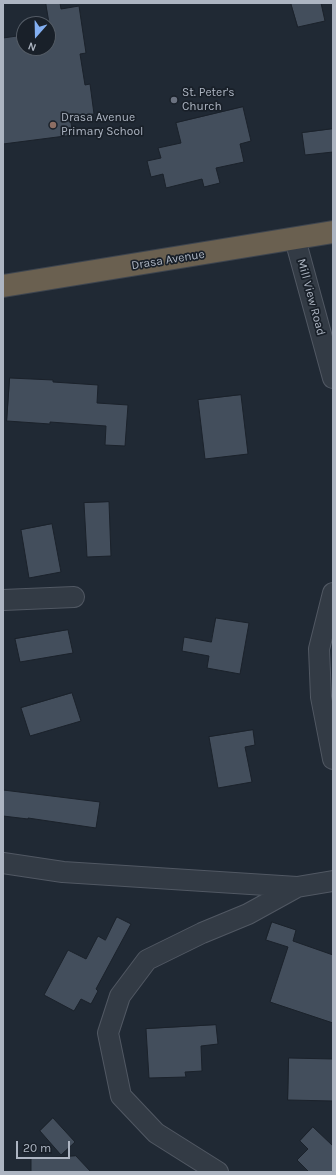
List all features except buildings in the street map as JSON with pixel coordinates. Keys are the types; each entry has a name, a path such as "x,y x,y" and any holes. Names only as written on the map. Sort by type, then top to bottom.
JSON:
{"highway":[{"name":"Drasa Avenue","path":"3,286 333,232"}],"street":[{"name":"Mill View Road","path":"295,239 333,378"},
{"path":"333,593 319,648 321,696 333,760"},
{"path":"3,600 74,597"},
{"path":"3,863 63,872 298,887 333,881"},
{"path":"218,1172 156,1133 120,1096 108,1033 120,996 147,960 202,933 248,914 298,887"}],"place":[{"name":"St. Peter's Church","path":"174,100"},
{"name":"Drasa Avenue Primary School","path":"53,125"}]}
